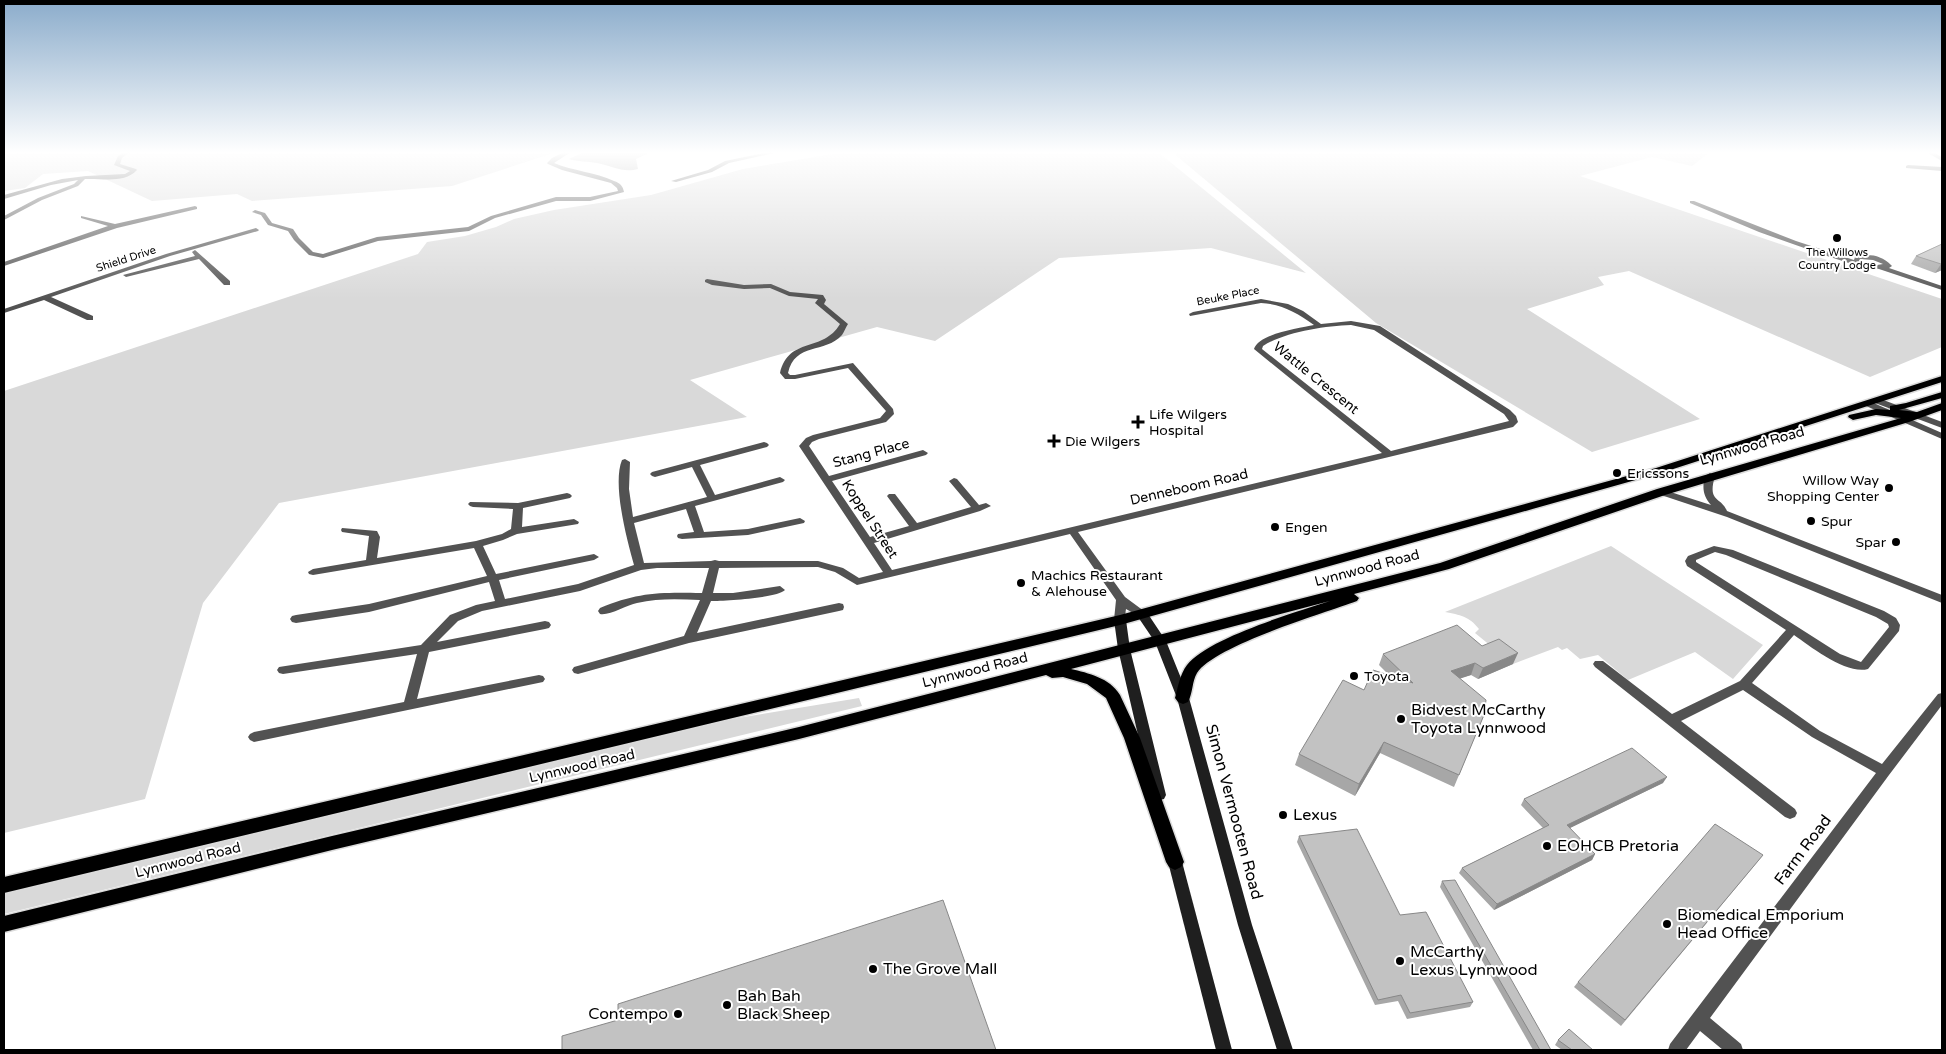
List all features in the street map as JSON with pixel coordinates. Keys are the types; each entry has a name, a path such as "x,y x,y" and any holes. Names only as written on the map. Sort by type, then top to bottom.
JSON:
{"main road":[{"name":"Lynnwood Road","path":"4,884 1120,620 1500,515 1722,451 1942,380"},
{"path":"1722,451 1767,442 1867,413 1891,410 1942,395"},
{"path":"1874,402 1891,410 1918,416"},
{"name":"Lynnwood Road","path":"4,924 332,843 799,733 1124,649 1160,642 1444,566 1710,476 1905,420 1942,406"},
{"path":"1183,698 1192,668 1204,656 1264,628 1444,566"},
{"name":"Simon Vermooten Road","path":"1142,614 1160,642 1183,698 1245,925 1285,1050"},
{"path":"1120,620 1124,649 1175,862 1224,1050"},
{"path":"1015,678 1063,672 1092,680 1112,695 1132,738 1175,862"}],"street":[{"path":"4,218 36,201"},
{"path":"255,212 263,214 270,224 291,230 296,239 311,254 319,256 378,238 469,229 493,217 552,201"},
{"path":"1692,202 1774,236 1857,261 1859,257 1878,259 1889,266 1882,268 1942,288"},
{"path":"4,264 115,226 195,208"},
{"path":"83,217 115,226"},
{"name":"Shield Drive","path":"4,311 191,248 256,230"},
{"path":"191,248 227,283"},
{"path":"98,278 136,273 200,257"},
{"name":"Koppel Street","path":"707,280 712,283 744,287 771,286 789,294 820,297 822,300 819,303 820,306 832,312 844,324 841,333 832,341 798,351 786,362 784,373 788,377 802,376 841,366 853,366 890,411 890,414 883,420 816,437 806,442 804,446 890,575"},
{"path":"44,297 90,318"},
{"name":"Beuke Place","path":"1193,314 1253,302 1270,301 1290,306 1321,327"},
{"name":"Wattle Crescent","path":"1389,454 1258,348 1262,341 1321,327 1358,322 1377,328 1506,412"},
{"path":"1891,410 1905,420 1942,436"},
{"name":"Denneboom Road","path":"715,563 818,564 838,570 857,582 1510,425 1514,422 1513,418 1506,412"},
{"path":"1918,416 1942,425"},
{"path":"655,474 764,445"},
{"name":"Stang Place","path":"827,479 923,453"},
{"path":"625,462 622,481 640,567"},
{"path":"695,463 712,498"},
{"path":"1710,476 1707,485 1708,495 1712,501 1730,515"},
{"path":"629,521 780,480"},
{"path":"868,541 982,507 954,481"},
{"path":"1661,492 1730,515 1942,599"},
{"path":"473,504 518,506 567,496"},
{"path":"892,496 915,527"},
{"path":"689,504 700,535"},
{"path":"515,531 518,527 518,506"},
{"path":"682,536 748,532 800,521"},
{"path":"312,572 477,544 506,536 515,531 574,522"},
{"path":"346,530 373,534 375,537 371,562"},
{"name":"Simon Vermooten Road","path":"1072,530 1121,600 1142,614"},
{"path":"477,544 497,587 502,603"},
{"path":"1714,549 1724,550 1880,614 1891,620 1896,628 1864,666 1856,666 1836,658 1792,630 1695,568 1690,561 1692,558 1714,549"},
{"path":"296,619 388,604 492,578 594,557"},
{"path":"410,704 424,649 454,618 502,603 580,587 640,567 715,563 707,596 689,639"},
{"path":"604,611 626,601 658,595 742,595 780,590"},
{"path":"1120,620 1121,600"},
{"path":"578,670 689,639 838,607"},
{"path":"283,670 424,649 545,625"},
{"path":"1672,720 1744,684 1792,630"},
{"path":"1599,664 1790,813"},
{"path":"254,737 539,678"},
{"path":"1744,684 1816,734 1884,771"},
{"name":"Farm Road","path":"1676,1050 1884,771 1942,697"},
{"path":"1700,1019 1735,1050"}],"shaded area":[{"path":"611,201 1218,201 1306,273 1211,248 1059,258 935,341 877,327 690,380 747,417 279,503 203,603 145,799 4,833 4,391 418,254 427,242 465,236 496,227 514,219 554,210"},
{"path":"1231,201 1654,201 1942,299 1942,347 1870,377 1629,271 1598,277 1604,285 1527,309 1700,419 1592,452 1376,323"},
{"path":"1611,546 1763,645 1733,679 1695,652 1628,680 1598,655 1580,659 1567,648 1562,650 1558,647 1513,664 1475,633 1479,629 1472,621 1460,615 1445,612"},
{"path":"859,698 862,706 4,914 4,889 701,724"}],"building":[{"path":"1942,244 1941,264 1916,256"},
{"name":"Bidvest McCarthy Toyota Lynnwood","path":"1457,625 1482,646 1499,639 1518,653 1483,668 1475,663 1451,671 1486,700 1484,715 1459,775 1384,742 1359,784 1299,754 1343,680 1364,690 1373,670 1413,683 1383,654"},
{"name":"EOHCB Pretoria","path":"1632,748 1667,777 1567,825 1595,854 1497,904 1462,868 1549,825 1524,799"},
{"name":"Biomedical Emporium Head Office","path":"1715,824 1763,855 1625,1020 1578,982"},
{"name":"McCarthy Lexus Lynnwood","path":"1357,829 1400,915 1426,912 1473,1002 1410,1013 1401,995 1378,1000 1299,836"},
{"path":"1455,880 1551,1050 1540,1050 1442,881"},
{"name":"The Grove Mall","path":"943,900 996,1050 562,1050 562,1036 618,1020 618,1004"},
{"path":"1569,1029 1593,1050 1572,1050 1558,1040"}],"place":[{"name":"The Willows Country Lodge","path":"1837,238"},
{"name":"Life Wilgers Hospital","path":"1138,422"},
{"name":"Die Wilgers","path":"1054,441"},
{"name":"Ericssons","path":"1617,473"},
{"name":"Willow Way Shopping Center","path":"1889,488"},
{"name":"Spur","path":"1811,521"},
{"name":"Engen","path":"1275,527"},
{"name":"Spar","path":"1896,542"},
{"name":"Machics Restaurant & Alehouse","path":"1021,583"},
{"name":"Toyota","path":"1354,676"},
{"name":"Bidvest McCarthy Toyota Lynnwood","path":"1401,719"},
{"name":"Lexus","path":"1283,815"},
{"name":"EOHCB Pretoria","path":"1547,846"},
{"name":"Biomedical Emporium Head Office","path":"1667,924"},
{"name":"McCarthy Lexus Lynnwood","path":"1400,961"},
{"name":"The Grove Mall","path":"873,969"},
{"name":"Bah Bah Black Sheep","path":"727,1005"},
{"name":"Contempo","path":"678,1014"}]}
